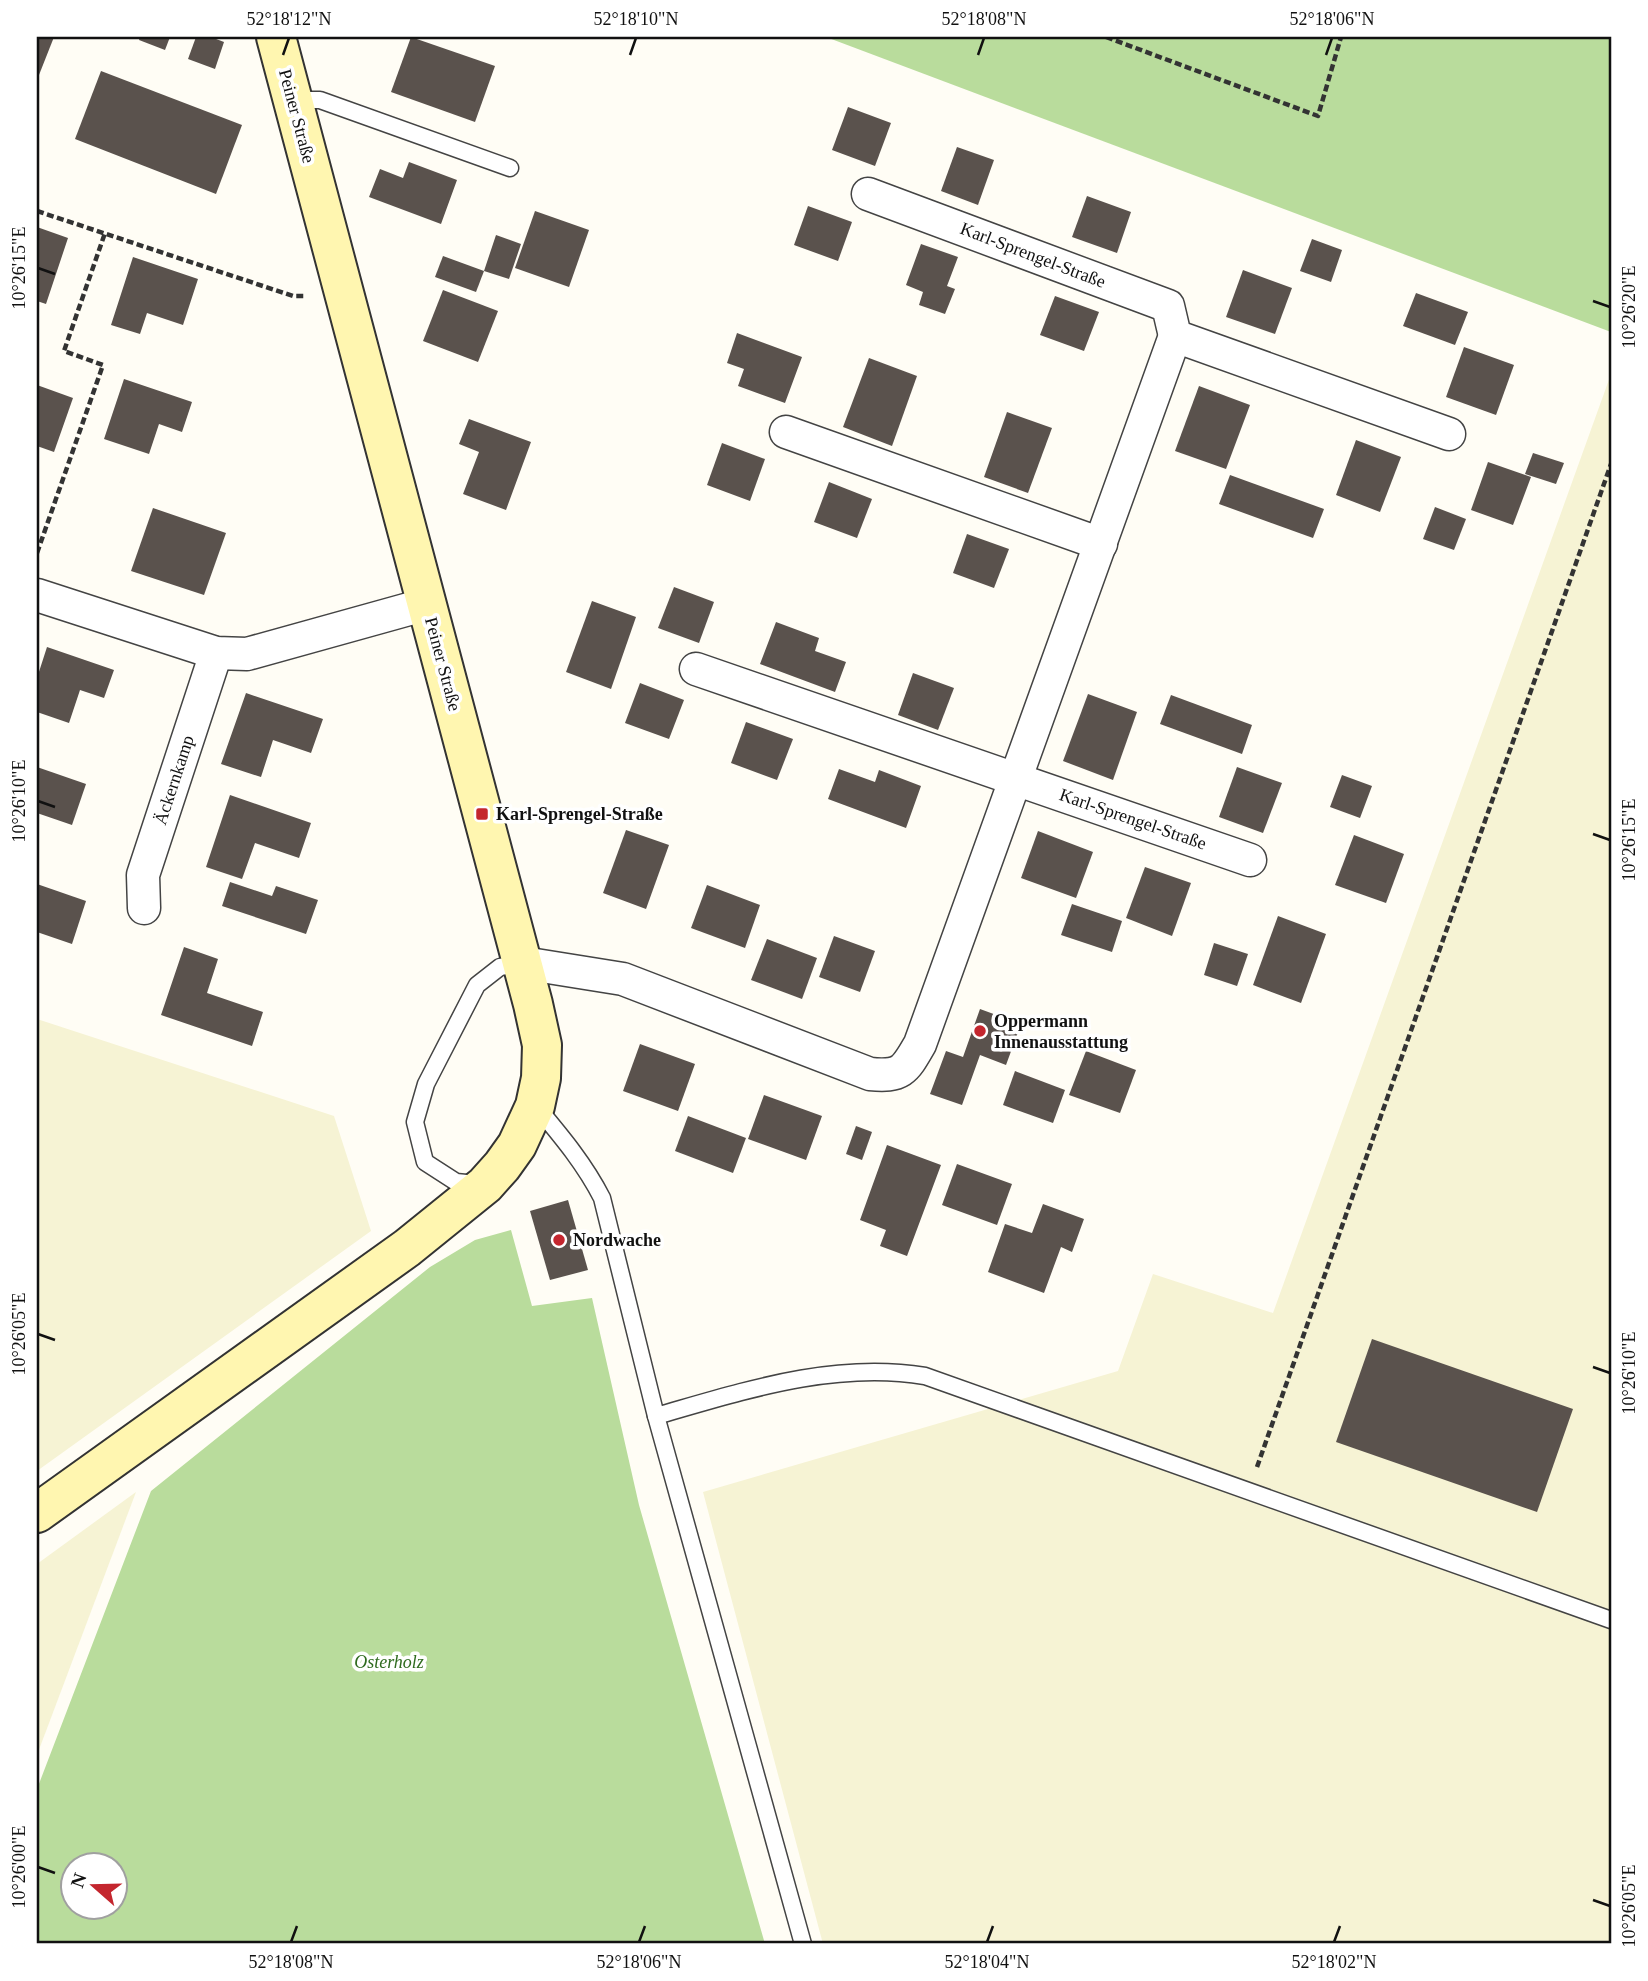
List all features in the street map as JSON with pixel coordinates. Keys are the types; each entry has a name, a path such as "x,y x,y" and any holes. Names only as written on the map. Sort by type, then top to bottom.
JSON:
{"main road":[{"name":"Peiner Straße","path":"37,1513 407,1248 485,1185 517,1145 535,1106 541,1078 542,1045 523,963 276,37"}],"street":[{"name":"Karl-Sprengel-Straße","path":"868,194 1168,306 1175,336"},
{"path":"523,963 623,979 870,1074 890,1076 908,1065 920,1044 1175,336 1449,434"},
{"path":"786,432 1101,544"},
{"path":"37,595 216,653 247,654 427,604"},
{"name":"Äckernkamp","path":"144,908 142,876 216,653"},
{"name":"Karl-Sprengel-Straße","path":"696,669 1250,860"}],"lane":[{"path":"293,100 320,100 510,167"},
{"path":"485,1185 456,1181 425,1162 415,1122 426,1084 477,985 500,967 523,963"},
{"path":"535,1106 590,1174 602,1198 656,1416 803,1944"},
{"path":"656,1416 792,1380 849,1373 901,1372 937,1380 1611,1619"}],"path":[{"path":"1106,37 1318,116 1341,37"},
{"path":"37,211 293,296 346,295"},
{"path":"37,553 103,365 64,351 105,233"},
{"path":"1249,1491 1611,464"}],"shaded area":[{"path":"1611,374 1611,1944 823,1944 703,1492 1118,1371 1153,1274 1273,1313"},
{"path":"37,1019 334,1116 371,1231 37,1471"},
{"path":"136,1492 37,1755 37,1564"}],"green space":[{"path":"826,37 1611,37 1611,332"},
{"name":"Osterholz","path":"511,1230 532,1306 592,1298 639,1505 765,1944 37,1944 37,1789 151,1491 430,1267 475,1240"}],"building":[{"path":"37,37 54,37 37,80"},
{"path":"140,37 170,37 165,50 139,40"},
{"path":"196,37 211,37 224,42 215,69 188,59"},
{"path":"411,37 495,66 475,122 391,92"},
{"path":"101,71 242,125 216,194 75,139"},
{"path":"848,107 891,123 875,166 832,150"},
{"path":"957,147 994,160 978,205 941,191"},
{"path":"409,162 457,180 441,224 369,197 380,169 403,178"},
{"path":"1087,196 1131,212 1117,253 1072,237"},
{"path":"808,206 852,222 838,261 794,245"},
{"path":"535,211 589,230 569,287 515,268"},
{"path":"37,227 68,238 46,304 37,301"},
{"path":"496,235 521,244 509,279 484,271"},
{"path":"1312,239 1342,250 1331,282 1300,271"},
{"path":"921,244 958,257 947,286 955,289 945,314 919,305 923,292 906,285"},
{"path":"443,256 484,271 476,292 435,277"},
{"path":"133,257 198,279 183,325 147,313 140,334 111,325"},
{"path":"1243,270 1292,288 1275,334 1226,317"},
{"path":"443,290 498,311 478,362 423,341"},
{"path":"1416,293 1468,312 1455,345 1403,326"},
{"path":"1055,296 1099,312 1084,351 1040,335"},
{"path":"737,333 802,357 785,403 738,386 744,369 727,363"},
{"path":"1464,347 1514,365 1496,415 1446,397"},
{"path":"869,358 917,376 892,446 843,427"},
{"path":"124,379 192,402 182,432 159,424 149,454 104,439"},
{"path":"37,385 73,398 54,452 37,446"},
{"path":"1199,386 1250,405 1226,469 1175,451"},
{"path":"1007,412 1052,428 1028,493 984,477"},
{"path":"469,419 531,442 506,510 463,494 479,452 459,444"},
{"path":"1356,440 1401,457 1380,512 1336,495"},
{"path":"722,443 765,459 750,501 707,485"},
{"path":"1533,453 1564,463 1556,484 1525,474"},
{"path":"1488,462 1531,477 1513,525 1471,510"},
{"path":"1230,475 1324,509 1313,538 1219,504"},
{"path":"829,482 872,499 857,538 814,522"},
{"path":"1435,507 1466,519 1454,550 1423,539"},
{"path":"153,508 226,533 204,595 131,571"},
{"path":"967,534 1009,549 994,588 953,573"},
{"path":"674,587 714,602 699,643 658,628"},
{"path":"592,601 636,617 611,689 566,672"},
{"path":"776,622 819,638 815,651 846,662 835,692 760,664"},
{"path":"47,647 114,670 104,698 80,690 69,723 37,712 37,678"},
{"path":"913,673 954,688 938,730 898,715"},
{"path":"640,683 684,700 669,739 625,723"},
{"path":"246,693 323,719 311,753 273,740 261,777 221,764"},
{"path":"1088,694 1137,712 1113,780 1063,761"},
{"path":"1171,695 1252,725 1242,754 1160,724"},
{"path":"746,722 793,739 777,780 731,763"},
{"path":"37,767 86,784 72,825 37,813"},
{"path":"1237,767 1282,783 1263,833 1219,817"},
{"path":"839,769 875,782 879,770 921,786 906,828 828,799"},
{"path":"1342,775 1372,786 1360,818 1330,807"},
{"path":"230,795 311,823 299,858 255,843 242,879 206,867"},
{"path":"626,830 669,845 646,909 603,893"},
{"path":"1038,831 1093,852 1076,898 1021,878"},
{"path":"1354,835 1404,854 1386,903 1335,885"},
{"path":"1145,867 1191,883 1172,936 1126,918"},
{"path":"230,882 272,896 276,886 318,900 306,934 222,906"},
{"path":"37,884 86,901 72,944 37,932"},
{"path":"707,885 760,905 745,948 691,928"},
{"path":"1072,904 1122,921 1112,952 1061,935"},
{"path":"1278,916 1326,934 1301,1003 1253,985"},
{"path":"834,936 875,951 860,992 819,977"},
{"path":"767,939 817,958 802,999 751,980"},
{"path":"1214,943 1248,954 1237,986 1204,975"},
{"path":"184,947 218,959 207,993 263,1012 252,1046 161,1015"},
{"path":"980,1009 1021,1024 1006,1065 980,1055 962,1105 930,1094 946,1051 963,1057"},
{"path":"640,1044 695,1064 678,1111 623,1091"},
{"path":"1086,1051 1136,1070 1120,1113 1069,1095"},
{"path":"1015,1071 1065,1090 1053,1123 1003,1105"},
{"path":"764,1095 822,1116 806,1160 748,1139"},
{"path":"688,1116 746,1138 733,1173 675,1151"},
{"path":"856,1126 872,1132 862,1160 846,1154"},
{"path":"887,1145 941,1165 907,1256 880,1246 886,1230 860,1220"},
{"path":"957,1164 1012,1184 997,1225 942,1205"},
{"name":"Nordwache","path":"568,1200 588,1270 550,1280 530,1211"},
{"path":"1043,1204 1084,1219 1072,1252 1061,1247 1044,1293 988,1272 1005,1224 1032,1233"},
{"path":"1372,1339 1573,1409 1537,1512 1336,1442"}],"place":[{"name":"Karl-Sprengel-Straße","path":"482,814"},
{"name":"Oppermann Innenausstattung","path":"980,1031"},
{"name":"Nordwache","path":"559,1240"}]}
